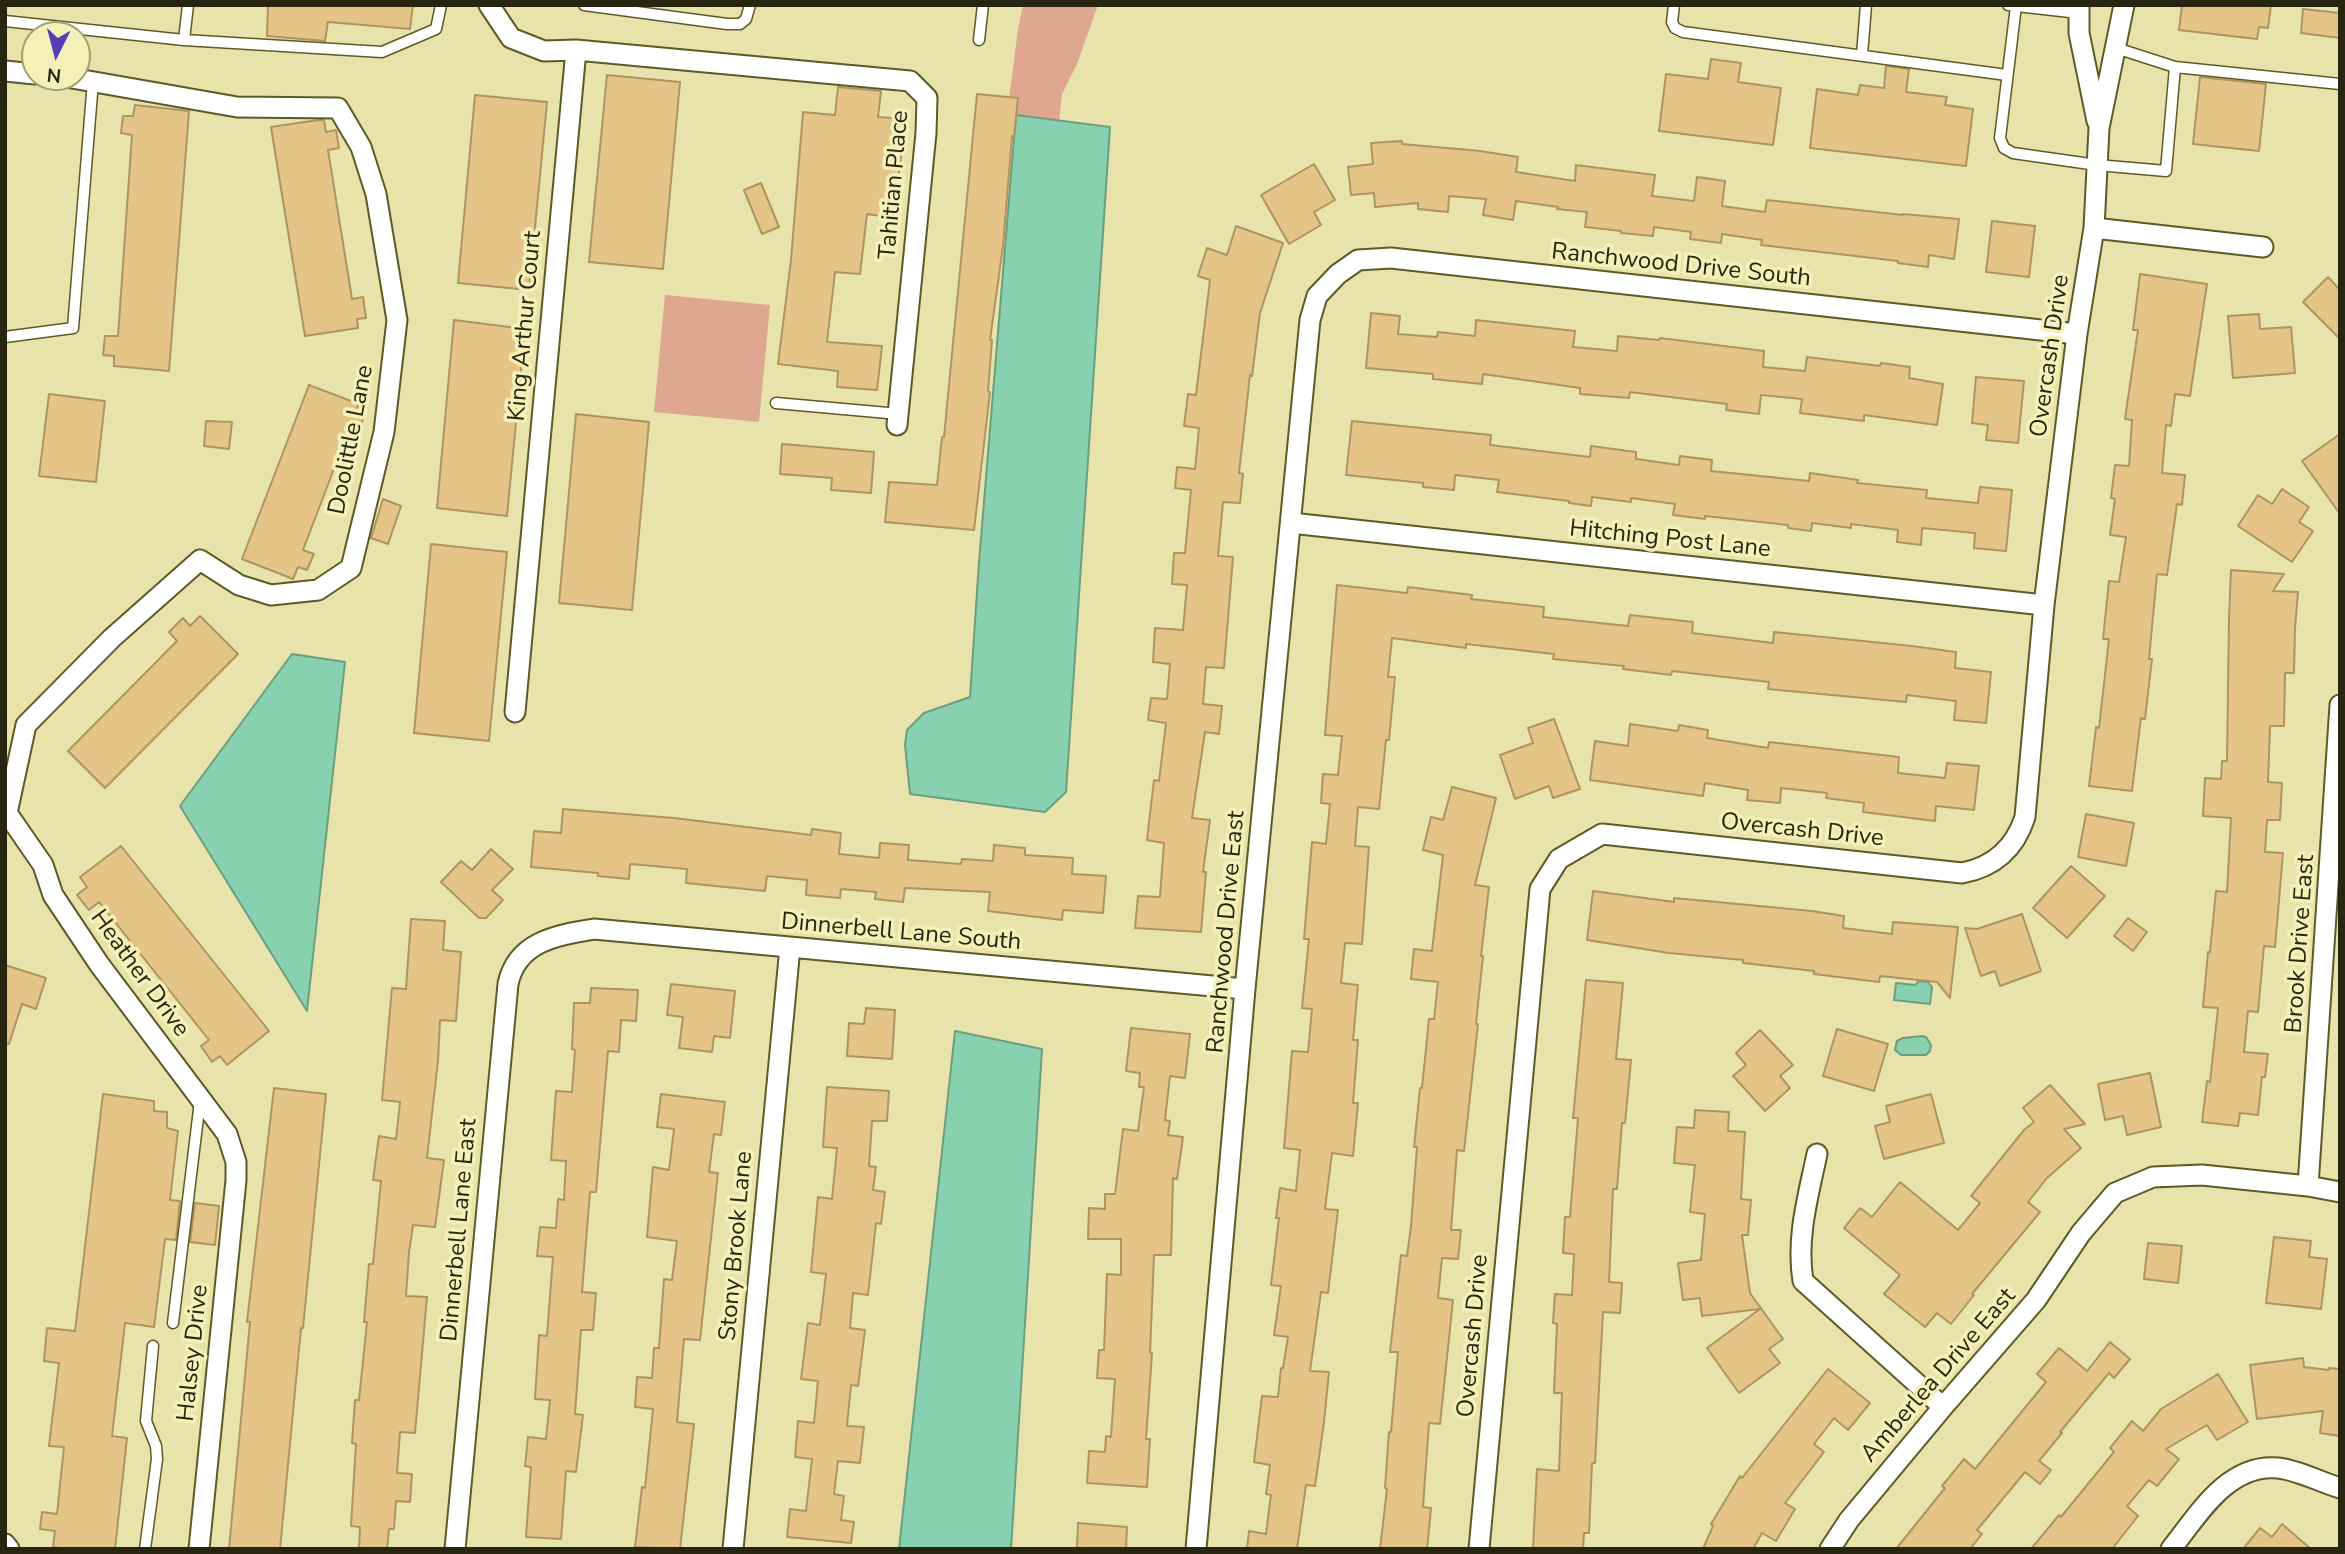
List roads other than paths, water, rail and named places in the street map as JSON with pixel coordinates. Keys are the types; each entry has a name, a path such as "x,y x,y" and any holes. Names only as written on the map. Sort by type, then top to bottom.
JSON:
{"street":[{"path":"489,5 511,38 544,51 576,50"},
{"name":"Overcash Drive","path":"1479,1549 1540,889 1559,859 1602,834 1948,872 1971,871 2004,854 2017,837 2025,817 2044,605 2077,334 2094,228 2099,128 2124,5"},
{"name":"Overcash Drive","path":"2079,9 2079,33 2099,128"},
{"name":"Tahitian Place","path":"576,50 910,81 927,98 926,133 898,419"},
{"name":"King Arthur Court","path":"515,712 576,50"},
{"name":"Doolittle Lane","path":"6,813 26,725 113,638 200,560 239,585 271,595 318,590 351,568 384,432 396,332 397,320 376,194 361,147 338,108 237,107 93,80"},
{"path":"2094,228 2263,247"},
{"name":"Ranchwood Drive South","path":"1310,320 1317,296 1338,274 1358,260 1391,258 2077,334"},
{"name":"Ranchwood Drive East","path":"1196,1549 1245,989 1310,320"},
{"name":"Hitching Post Lane","path":"1291,523 2044,605"},
{"name":"Brook Drive East","path":"2308,1186 2340,705"},
{"name":"Heather Drive","path":"6,813 43,865 52,895 99,964 227,1134 236,1162"},
{"name":"Dinnerbell Lane South","path":"553,936 594,929 1245,989"},
{"name":"Dinnerbell Lane East","path":"455,1549 508,984 510,973 530,949 553,936"},
{"name":"Stony Brook Lane","path":"733,1549 790,947"},
{"path":"1817,1154 1799,1258 1803,1281 1943,1407"},
{"name":"Halsey Drive","path":"199,1549 236,1162"},
{"name":"Amberlea Drive East","path":"1830,1549 1849,1520 2036,1300 2081,1233 2115,1193 2153,1177 2202,1175 2340,1192"},
{"path":"2171,1549 2216,1493 2242,1475 2258,1468 2281,1468 2340,1489"},
{"path":"5,1544 9,1549"}],"lane":[{"path":"184,40 188,5"},
{"path":"5,21 184,40 382,52 436,29 441,5"},
{"path":"584,5 727,24 740,24 749,13 750,5"},
{"path":"979,40 983,5"},
{"path":"1674,5 1672,22 1675,28 1684,32 2007,75"},
{"path":"1862,55 1866,5"},
{"path":"2008,5 2079,9"},
{"path":"2016,6 2000,138 2004,148 2013,153 2166,172 2175,67"},
{"path":"2116,48 2175,67 2340,84"},
{"path":"5,337 73,328 93,80"},
{"path":"776,403 898,419"},
{"path":"173,1322 200,1097"},
{"path":"145,1549 157,1459 156,1446 146,1421 153,1346"}]}
